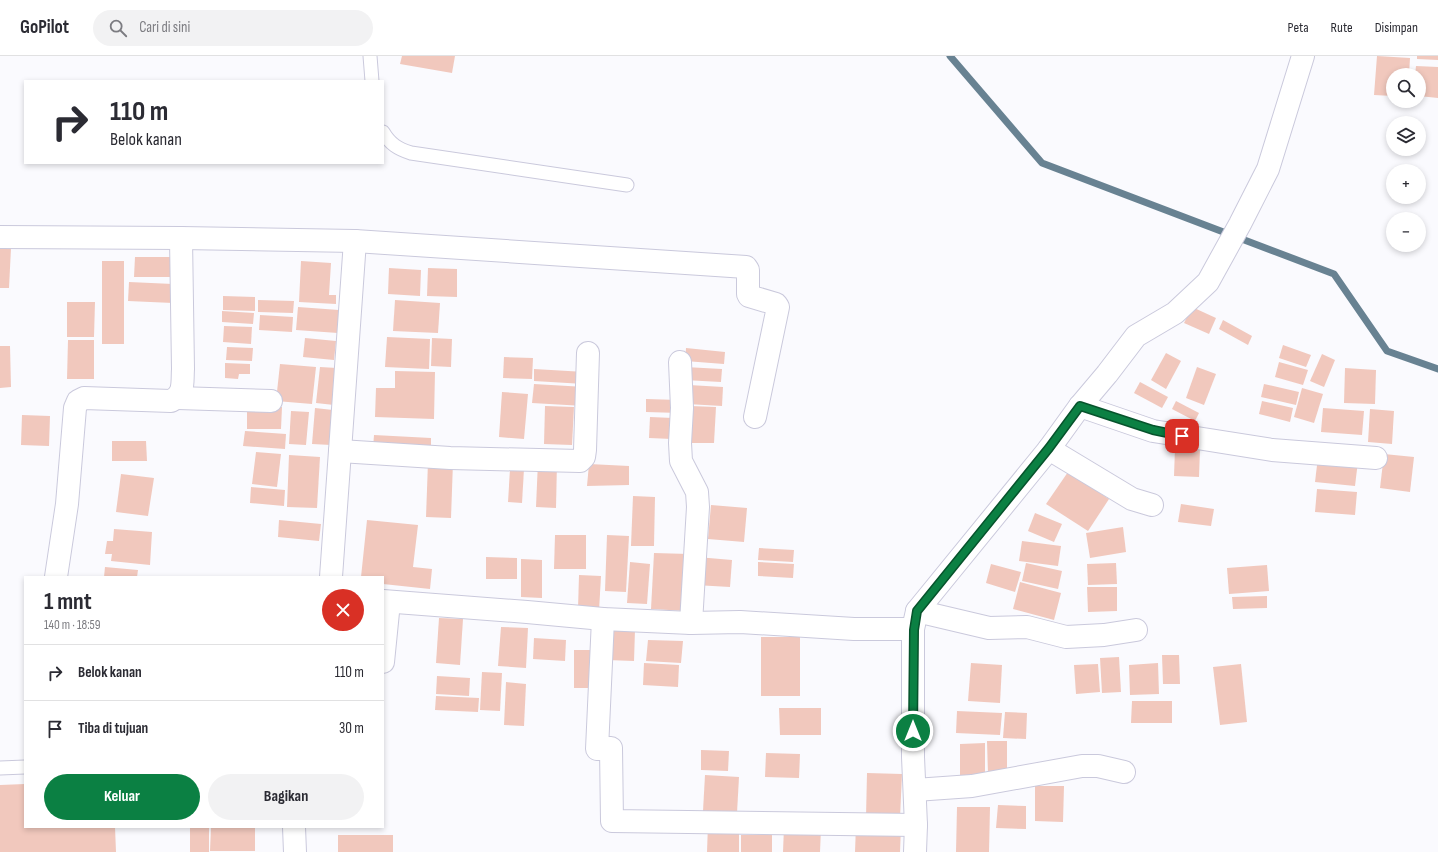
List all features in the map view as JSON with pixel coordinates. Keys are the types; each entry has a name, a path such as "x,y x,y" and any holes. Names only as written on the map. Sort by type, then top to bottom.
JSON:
{"street":[{"path":"915,852 916,825 913,757 915,620 1080,406 1136,336 1175,313 1208,282 1268,169 1303,56"},
{"path":"0,237 355,241 746,267 748,270 749,296 776,304 778,307 755,417"},
{"path":"56,576 67,504 75,408 78,401 84,398 171,402 178,398 182,391 181,238"},
{"path":"331,576 355,241"},
{"path":"340,451 450,458 580,461 584,457 586,450 588,353"},
{"path":"680,362 682,408 680,443 681,461 697,492 698,507 691,623"},
{"path":"178,398 271,401"},
{"path":"1080,406 1153,430 1197,438 1272,450 1376,458"},
{"path":"1049,448 1132,499 1152,504"},
{"path":"384,642 386,602 466,607 603,619 691,623 740,622 854,629 915,620 989,628 1027,627 1066,637 1104,635 1136,630"},
{"path":"603,619 597,749 611,748 612,822 916,825"},
{"path":"915,790 972,786 1082,766 1098,766 1124,772"},
{"path":"294,828 295,852"}],"lane":[{"path":"370,56 372,80"},
{"path":"384,134 390,143 399,150 411,153 628,185"},
{"path":"0,768 24,768"}],"building":[{"path":"402,56 455,56 452,73 400,64"},
{"path":"1377,56 1410,58 1409,68 1386,68 1386,96 1374,95"},
{"path":"1417,56 1438,56 1438,60 1417,59"},
{"path":"1416,66 1438,67 1438,98 1426,97 1426,68 1416,68"},
{"path":"0,248 11,248 9,288 0,288"},
{"path":"135,257 173,257 173,277 134,277"},
{"path":"102,261 124,261 124,344 102,344"},
{"path":"301,261 331,263 329,295 336,295 336,304 299,302"},
{"path":"389,268 421,270 420,296 388,294"},
{"path":"428,268 457,269 457,297 427,296"},
{"path":"129,282 173,284 173,303 128,301"},
{"path":"223,296 255,297 255,311 223,310"},
{"path":"258,300 294,301 293,313 258,312"},
{"path":"395,300 440,303 438,333 393,331"},
{"path":"67,302 95,302 94,337 67,337"},
{"path":"298,307 339,310 338,333 296,330"},
{"path":"1192,307 1216,318 1209,334 1184,323"},
{"path":"222,311 254,313 253,324 222,322"},
{"path":"260,315 293,317 292,332 259,330"},
{"path":"1223,320 1252,336 1248,345 1219,329"},
{"path":"224,326 252,327 251,344 223,342"},
{"path":"387,337 430,339 429,369 385,367"},
{"path":"305,338 336,341 334,360 303,357"},
{"path":"432,338 452,339 451,367 431,366"},
{"path":"68,340 94,340 94,379 67,379"},
{"path":"1283,345 1311,355 1306,367 1279,358"},
{"path":"0,346 10,346 11,387 0,388"},
{"path":"227,347 253,348 252,361 226,360"},
{"path":"686,348 725,352 724,364 685,361"},
{"path":"1166,353 1181,361 1166,389 1151,380"},
{"path":"1322,354 1335,360 1324,387 1310,381"},
{"path":"504,357 533,358 532,379 503,378"},
{"path":"1279,362 1308,370 1303,385 1275,377"},
{"path":"225,363 250,364 250,374 239,374 238,379 225,378"},
{"path":"280,364 316,367 312,404 276,401"},
{"path":"320,367 337,368 334,405 316,403"},
{"path":"685,367 722,369 721,382 684,380"},
{"path":"1197,367 1216,374 1204,405 1186,398"},
{"path":"1345,368 1376,370 1375,404 1344,403"},
{"path":"534,369 585,372 584,384 534,381"},
{"path":"395,371 435,372 434,419 375,417 376,388 395,388"},
{"path":"1140,382 1168,397 1162,408 1134,393"},
{"path":"534,384 585,387 584,406 532,403"},
{"path":"1264,384 1299,392 1296,405 1261,397"},
{"path":"689,385 723,387 722,406 687,404"},
{"path":"1302,388 1323,394 1314,423 1294,417"},
{"path":"502,392 528,394 524,439 499,437"},
{"path":"646,399 679,400 679,413 646,412"},
{"path":"1176,401 1199,413 1195,421 1172,409"},
{"path":"1262,401 1293,408 1290,422 1259,414"},
{"path":"545,406 574,407 572,445 544,444"},
{"path":"690,406 716,407 714,443 689,443"},
{"path":"247,407 282,407 281,429 247,429"},
{"path":"315,408 333,410 331,445 312,444"},
{"path":"1323,408 1364,411 1362,435 1321,432"},
{"path":"1370,409 1394,411 1392,444 1368,442"},
{"path":"291,411 309,412 306,445 289,444"},
{"path":"22,415 50,416 49,446 21,445"},
{"path":"650,417 673,418 672,439 649,438"},
{"path":"245,431 286,434 285,449 243,446"},
{"path":"374,435 431,438 431,451 373,448"},
{"path":"112,441 146,441 147,461 112,461"},
{"path":"1175,448 1200,449 1199,477 1174,476"},
{"path":"256,452 281,454 277,487 252,484"},
{"path":"1384,454 1414,457 1410,492 1380,488"},
{"path":"289,455 320,457 317,508 287,507"},
{"path":"1318,457 1358,461 1355,486 1315,482"},
{"path":"538,461 557,462 556,508 536,507"},
{"path":"428,462 453,462 451,518 426,517"},
{"path":"589,464 629,466 629,485 587,486"},
{"path":"510,469 524,469 522,503 508,502"},
{"path":"1068,472 1109,499 1088,531 1046,504"},
{"path":"121,474 154,478 148,516 116,512"},
{"path":"251,487 285,490 284,506 250,503"},
{"path":"1317,489 1357,492 1355,515 1315,512"},
{"path":"633,496 655,497 654,546 631,546"},
{"path":"1181,504 1214,509 1211,526 1178,522"},
{"path":"711,505 747,508 744,542 708,539"},
{"path":"1035,513 1062,524 1054,542 1028,531"},
{"path":"279,520 321,524 319,541 278,537"},
{"path":"367,520 418,525 413,567 432,569 430,589 384,584 384,576 361,576"},
{"path":"1123,527 1126,552 1090,558 1086,533"},
{"path":"114,529 152,532 150,565 111,561 112,554 105,554 107,541 113,541"},
{"path":"555,535 586,535 586,569 554,569"},
{"path":"607,535 629,536 626,592 605,591"},
{"path":"1022,541 1061,546 1058,566 1019,561"},
{"path":"759,548 794,550 793,562 758,560"},
{"path":"654,553 689,554 687,611 651,609"},
{"path":"486,557 517,558 517,579 486,579"},
{"path":"697,557 732,560 730,587 695,585"},
{"path":"521,559 542,560 542,598 521,597"},
{"path":"630,562 650,564 647,604 627,603"},
{"path":"758,562 794,564 793,578 758,576"},
{"path":"1026,563 1062,571 1058,589 1022,581"},
{"path":"1116,563 1117,584 1088,585 1087,564"},
{"path":"991,564 1021,572 1015,592 986,583"},
{"path":"1267,565 1269,591 1229,594 1227,568"},
{"path":"105,567 138,570 137,576 104,576"},
{"path":"579,575 601,576 599,611 578,609"},
{"path":"1020,582 1061,593 1054,620 1013,609"},
{"path":"1087,587 1117,587 1117,611 1088,612"},
{"path":"1267,596 1267,608 1233,609 1232,597"},
{"path":"439,618 463,619 460,665 436,663"},
{"path":"501,627 528,628 526,668 498,666"},
{"path":"608,628 635,629 634,661 607,660"},
{"path":"761,637 800,637 800,696 761,696"},
{"path":"534,638 566,640 565,661 533,659"},
{"path":"648,640 683,641 681,663 646,661"},
{"path":"574,650 593,650 593,688 574,688"},
{"path":"1162,655 1179,655 1180,684 1163,684"},
{"path":"1119,657 1121,692 1102,693 1100,658"},
{"path":"644,663 679,665 678,687 643,685"},
{"path":"971,663 1002,665 1000,703 968,701"},
{"path":"1158,663 1159,694 1130,695 1129,665"},
{"path":"1098,664 1100,692 1076,694 1074,665"},
{"path":"1241,664 1247,722 1220,725 1213,667"},
{"path":"482,672 502,673 500,711 480,710"},
{"path":"437,676 470,678 469,696 436,694"},
{"path":"506,682 526,684 524,726 504,725"},
{"path":"436,696 479,698 478,712 435,710"},
{"path":"1132,701 1172,701 1172,723 1131,723"},
{"path":"779,708 821,708 821,735 780,735"},
{"path":"957,711 1002,713 1000,735 956,733"},
{"path":"1005,712 1027,713 1026,739 1003,738"},
{"path":"987,741 1007,741 1007,775 988,775"},
{"path":"985,743 985,775 960,776 960,744"},
{"path":"701,750 729,751 728,771 701,770"},
{"path":"766,753 800,754 799,778 765,777"},
{"path":"867,773 902,774 900,818 866,817"},
{"path":"705,775 739,777 737,813 703,811"},
{"path":"24,784 24,828 115,828 116,852 0,852 0,785"},
{"path":"1035,786 1064,786 1063,822 1035,821"},
{"path":"998,805 1026,806 1026,829 996,828"},
{"path":"957,807 990,807 989,852 956,852"},
{"path":"708,824 739,825 739,852 707,852"},
{"path":"856,825 901,827 900,852 855,852"},
{"path":"784,827 821,828 820,852 783,852"},
{"path":"190,828 209,828 209,852 190,852"},
{"path":"211,828 255,828 255,851 210,851"},
{"path":"338,835 393,835 393,852 338,852"},
{"path":"741,835 772,835 772,852 741,852"}],"waterway":[{"path":"950,56 1042,163 1334,274 1387,351 1438,369"}],"route":[{"path":"913,731 914,630 917,611 1049,448 1080,406 1153,430 1182,436"}]}
